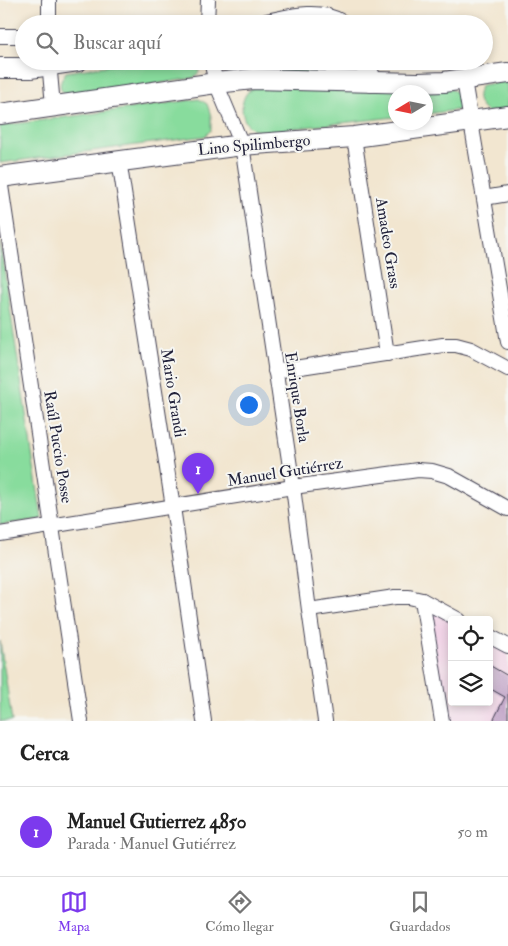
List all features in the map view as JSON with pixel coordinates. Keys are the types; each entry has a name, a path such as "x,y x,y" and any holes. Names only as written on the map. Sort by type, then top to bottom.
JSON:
{"main road":[{"path":"0,68 15,68"},
{"path":"367,70 372,82"},
{"path":"0,114 216,82 253,80 444,82 508,73"},
{"name":"Lino Spilimbergo","path":"0,178 242,144 354,137 508,116"}],"street":[{"path":"49,0 49,15"},
{"path":"207,15 208,0"},
{"path":"0,36 15,36"},
{"path":"50,70 53,106"},
{"name":"Enrique Borla","path":"214,70 216,82 242,144 293,487 325,721"},
{"path":"464,80 505,308 508,342"},
{"name":"Amadeo Grass","path":"354,137 387,354"},
{"name":"Mario Grandi","path":"119,160 204,721"},
{"name":"Raúl Puccio Posse","path":"0,178 81,721"},
{"path":"484,198 508,194"},
{"path":"275,370 443,345 456,345 470,349 508,369"},
{"name":"Manuel Gutiérrez","path":"0,534 293,487 418,470 432,471 449,476 508,509"},
{"path":"309,610 395,597 409,597 422,600 452,616"},
{"path":"422,600 442,721"},
{"path":"493,638 508,646"}],"shaded area":[{"path":"427,606 448,618 448,706 493,706 493,643 508,651 508,721 446,721"}],"green space":[{"path":"79,70 199,70 194,78 69,97 62,91 60,86 66,72"},
{"path":"223,70 358,70 353,74 229,74"},
{"path":"508,81 508,109 487,112 478,100 478,92 482,85"},
{"path":"254,87 388,88 388,118 261,132 249,126 242,112 244,97"},
{"path":"433,88 448,88 461,94 463,106 457,110 433,113"},
{"path":"199,99 207,104 211,116 211,130 205,136 0,163 0,126"},
{"path":"0,243 42,519 0,525"},
{"path":"0,641 12,721 0,721"}],"building":[{"path":"493,667 508,676 508,721 493,721 505,697 493,690"}],"place":[{"name":"Manuel Gutierrez 4850","path":"198,494"}]}
